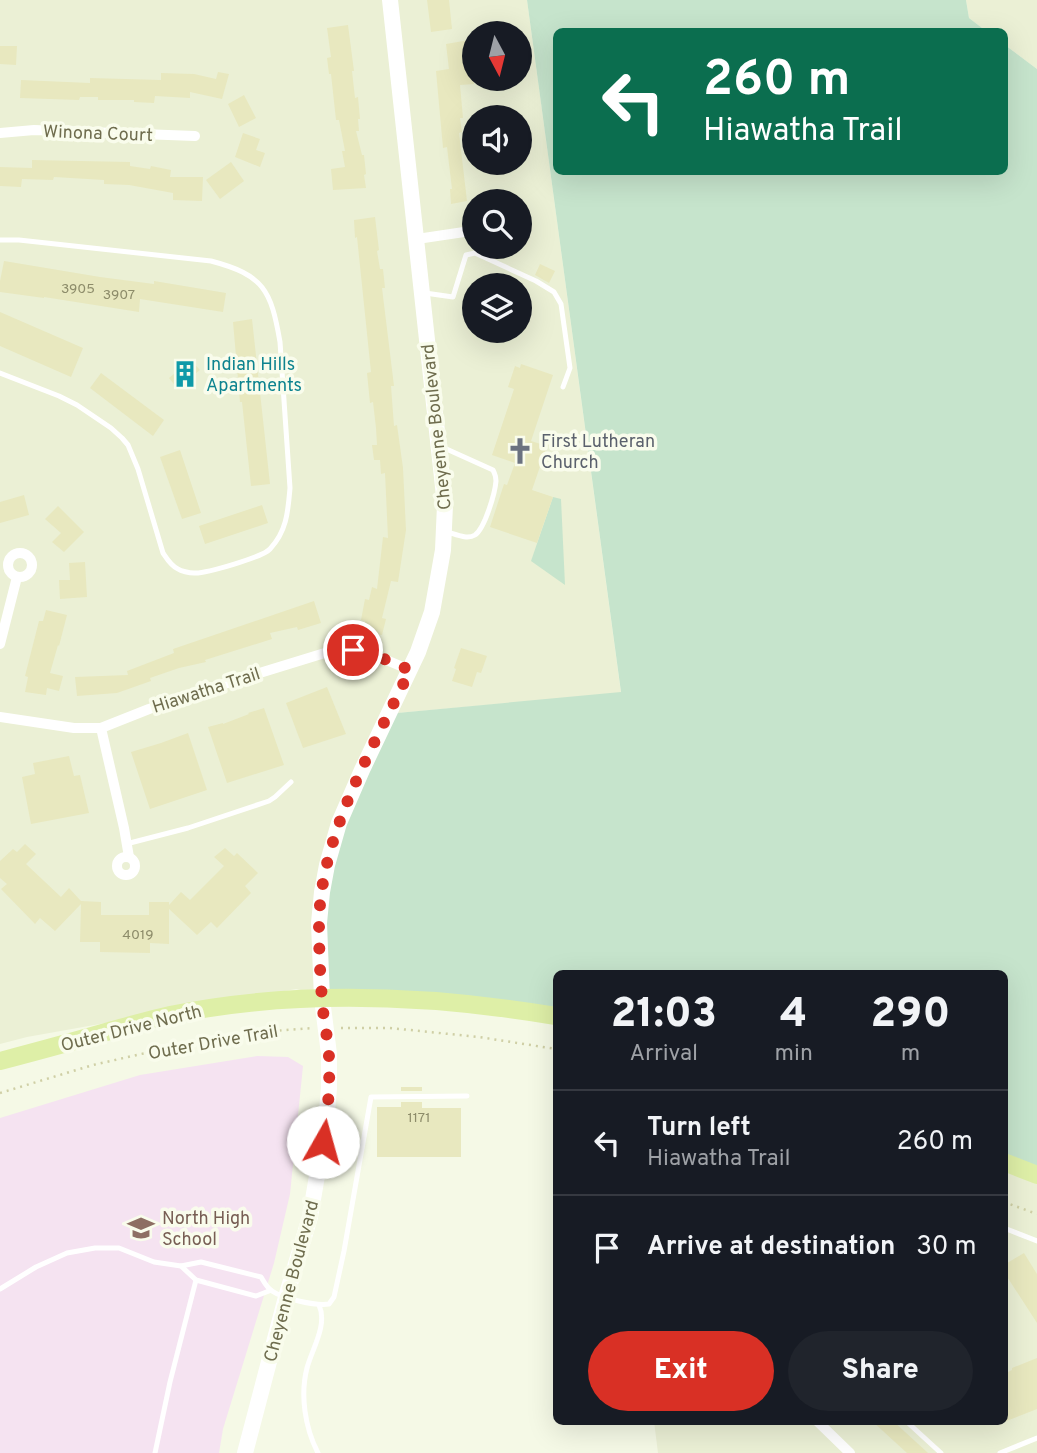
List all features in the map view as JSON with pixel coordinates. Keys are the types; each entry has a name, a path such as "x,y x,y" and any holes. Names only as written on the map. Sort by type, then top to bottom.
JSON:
{"main road":[{"name":"Outer Drive North","path":"0,1061 167,1016 262,1001 382,999 483,1005 553,1016"},
{"path":"1008,1164 1037,1175"}],"street":[{"name":"Cheyenne Boulevard","path":"245,1453 310,1217 326,1122 329,1054 322,999 319,923 327,865 339,823 418,652 432,612 443,550 445,505 440,446 390,0"},
{"name":"Winona Court","path":"0,133 34,130 195,136"},
{"path":"417,239 462,232"},
{"path":"0,644 17,577"},
{"name":"Hiawatha Trail","path":"0,717 101,728 211,688 328,652 353,650 372,654 410,670"},
{"path":"101,728 128,857"},
{"path":"821,1425 850,1453"}],"lane":[{"path":"0,240 211,261 231,266 264,288 271,302 280,342 290,488 289,508 283,532 268,551 249,559 195,573 178,570 163,553 138,469 128,445 122,438 77,405 0,373"},
{"path":"422,293 453,297 466,255 475,253 554,292 561,304 570,368 563,387"},
{"path":"440,446 493,470 496,480 484,523 477,532 466,537 444,532"},
{"path":"126,844 188,828 269,801 291,782"},
{"path":"0,1289 66,1253 95,1248 119,1248 154,1262 181,1266 201,1262 261,1277 270,1291 319,1305 329,1304 334,1297 371,1097 467,1096"},
{"path":"1008,1230 1037,1241"},
{"path":"181,1266 197,1280 256,1296 270,1291"},
{"path":"155,1453 170,1382 197,1280"},
{"path":"318,1453 310,1431 304,1395 306,1369 323,1317 319,1305"},
{"path":"910,1425 941,1453"},
{"path":"1000,1453 1037,1438"}],"path":[{"name":"Outer Drive Trail","path":"0,1093 141,1054 260,1032 390,1028 479,1037 553,1049"},
{"path":"1008,1203 1037,1214"}],"shaded area":[{"path":"0,0 527,0 530,21 462,21 462,91 532,91 532,37 621,693 397,713 326,995 296,989 0,1044"},
{"path":"527,0 966,0 969,18 982,28 553,28 553,175 1008,175 1008,47 1037,69 1037,1172 1008,1161 1008,970 553,970 553,1012 326,995 325,925 332,875 347,819 397,713 621,692 532,21"},
{"path":"966,0 1037,0 1037,69 1008,47 1008,28 982,28 969,18"},
{"path":"553,497 561,499 565,585 531,561"},
{"name":"North High School","path":"257,1056 288,1057 303,1066 290,1194 274,1263 223,1429 219,1453 0,1453 0,1118 140,1075"},
{"path":"1008,1163 1037,1175 1037,1453 658,1453 654,1425 1008,1425"}],"building":[{"path":"427,0 449,0 452,29 431,32"},
{"path":"348,25 355,98 358,97 360,119 359,131 356,131 364,155 366,188 333,190 331,169 345,167 342,151 345,151 339,120 336,120 329,74 327,58 331,57 327,28"},
{"path":"462,41 462,132 459,133 466,189 462,189 462,202 451,204 452,189 447,147 443,148 436,71 449,69 446,44"},
{"path":"0,46 17,46 16,65 0,64"},
{"path":"218,72 229,74 222,99 190,92 190,98 155,96 154,103 98,100 98,97 80,97 79,100 20,98 21,80 90,83 90,78 161,80 161,73 194,74 216,79"},
{"path":"244,95 256,118 239,127 228,104"},
{"path":"243,133 260,139 256,150 265,153 260,167 235,157"},
{"path":"32,160 130,162 130,166 171,170 170,177 203,177 202,201 173,200 173,193 129,185 104,184 104,180 54,177 53,180 22,179 21,187 0,186 0,167 32,168"},
{"path":"231,162 244,181 220,199 206,180"},
{"path":"375,217 377,251 380,269 383,269 385,288 382,288 394,386 391,386 394,426 397,425 403,468 406,530 398,582 391,581 382,618 386,619 382,635 363,632 365,621 361,620 365,599 369,600 372,587 377,589 383,537 388,538 385,473 381,474 380,460 374,460 372,445 377,445 376,428 373,402 370,403 367,373 371,372 354,220"},
{"path":"4,261 100,277 154,284 154,281 226,293 223,312 140,299 139,312 0,292"},
{"path":"540,264 555,271 549,283 535,275"},
{"path":"0,312 83,348 71,377 0,346"},
{"path":"252,319 270,484 251,486 233,322"},
{"name":"Indian Hills Apartments","path":"191,360 200,370 177,388 169,378"},
{"name":"First Lutheran Church","path":"521,364 553,375 531,441 547,446 532,490 553,497 537,543 490,527 504,484 507,485 515,463 492,455 514,389 508,387 515,366 520,368"},
{"path":"101,373 164,420 153,436 90,388"},
{"path":"180,450 201,513 182,519 160,457"},
{"path":"24,495 29,515 0,523 0,502"},
{"path":"262,505 268,523 205,544 199,526"},
{"path":"58,506 84,532 64,552 52,542 61,533 45,519"},
{"path":"85,562 87,597 60,599 59,580 70,580 69,563"},
{"path":"314,601 321,623 298,630 297,627 270,633 272,639 150,678 151,681 117,693 77,696 75,677 128,675 127,671 174,653 173,649"},
{"path":"46,610 67,615 50,673 63,676 59,691 47,688 46,695 25,692 28,677 25,676 39,621 43,621"},
{"path":"461,648 487,656 472,687 452,681"},
{"path":"327,687 346,734 303,748 286,703"},
{"path":"264,708 284,765 227,783 208,727"},
{"path":"188,733 207,790 150,809 131,752"},
{"path":"69,756 74,776 80,775 89,813 31,824 22,777 35,774 33,763"},
{"path":"25,844 36,854 26,864 61,897 69,888 81,901 101,902 101,915 149,915 149,902 169,902 169,905 181,892 190,900 224,866 214,857 225,848 234,856 237,853 258,873 245,886 251,893 217,928 211,922 197,935 169,909 169,944 150,943 150,953 100,952 100,942 80,942 81,904 55,931 40,918 35,924 1,889 7,884 0,878 0,861 13,849 17,852"},
{"path":"401,1087 422,1087 422,1091 401,1091"},
{"path":"401,1102 422,1102 422,1108 461,1108 461,1157 377,1157 377,1107 401,1107"},
{"path":"1024,1253 1037,1274 1037,1323 1008,1278 1008,1263"},
{"path":"1037,1358 1037,1409 1008,1420 1008,1372"},
{"path":"876,1425 897,1425 928,1453 907,1453"}],"place":[{"name":"Indian Hills Apartments","path":"185,374"},
{"name":"First Lutheran Church","path":"520,451"},
{"name":"North High School","path":"141,1228"}],"route":[{"path":"323,1142 329,1088 329,1054 322,999 319,923 322,892 339,823 410,670 372,654 353,650"}]}
